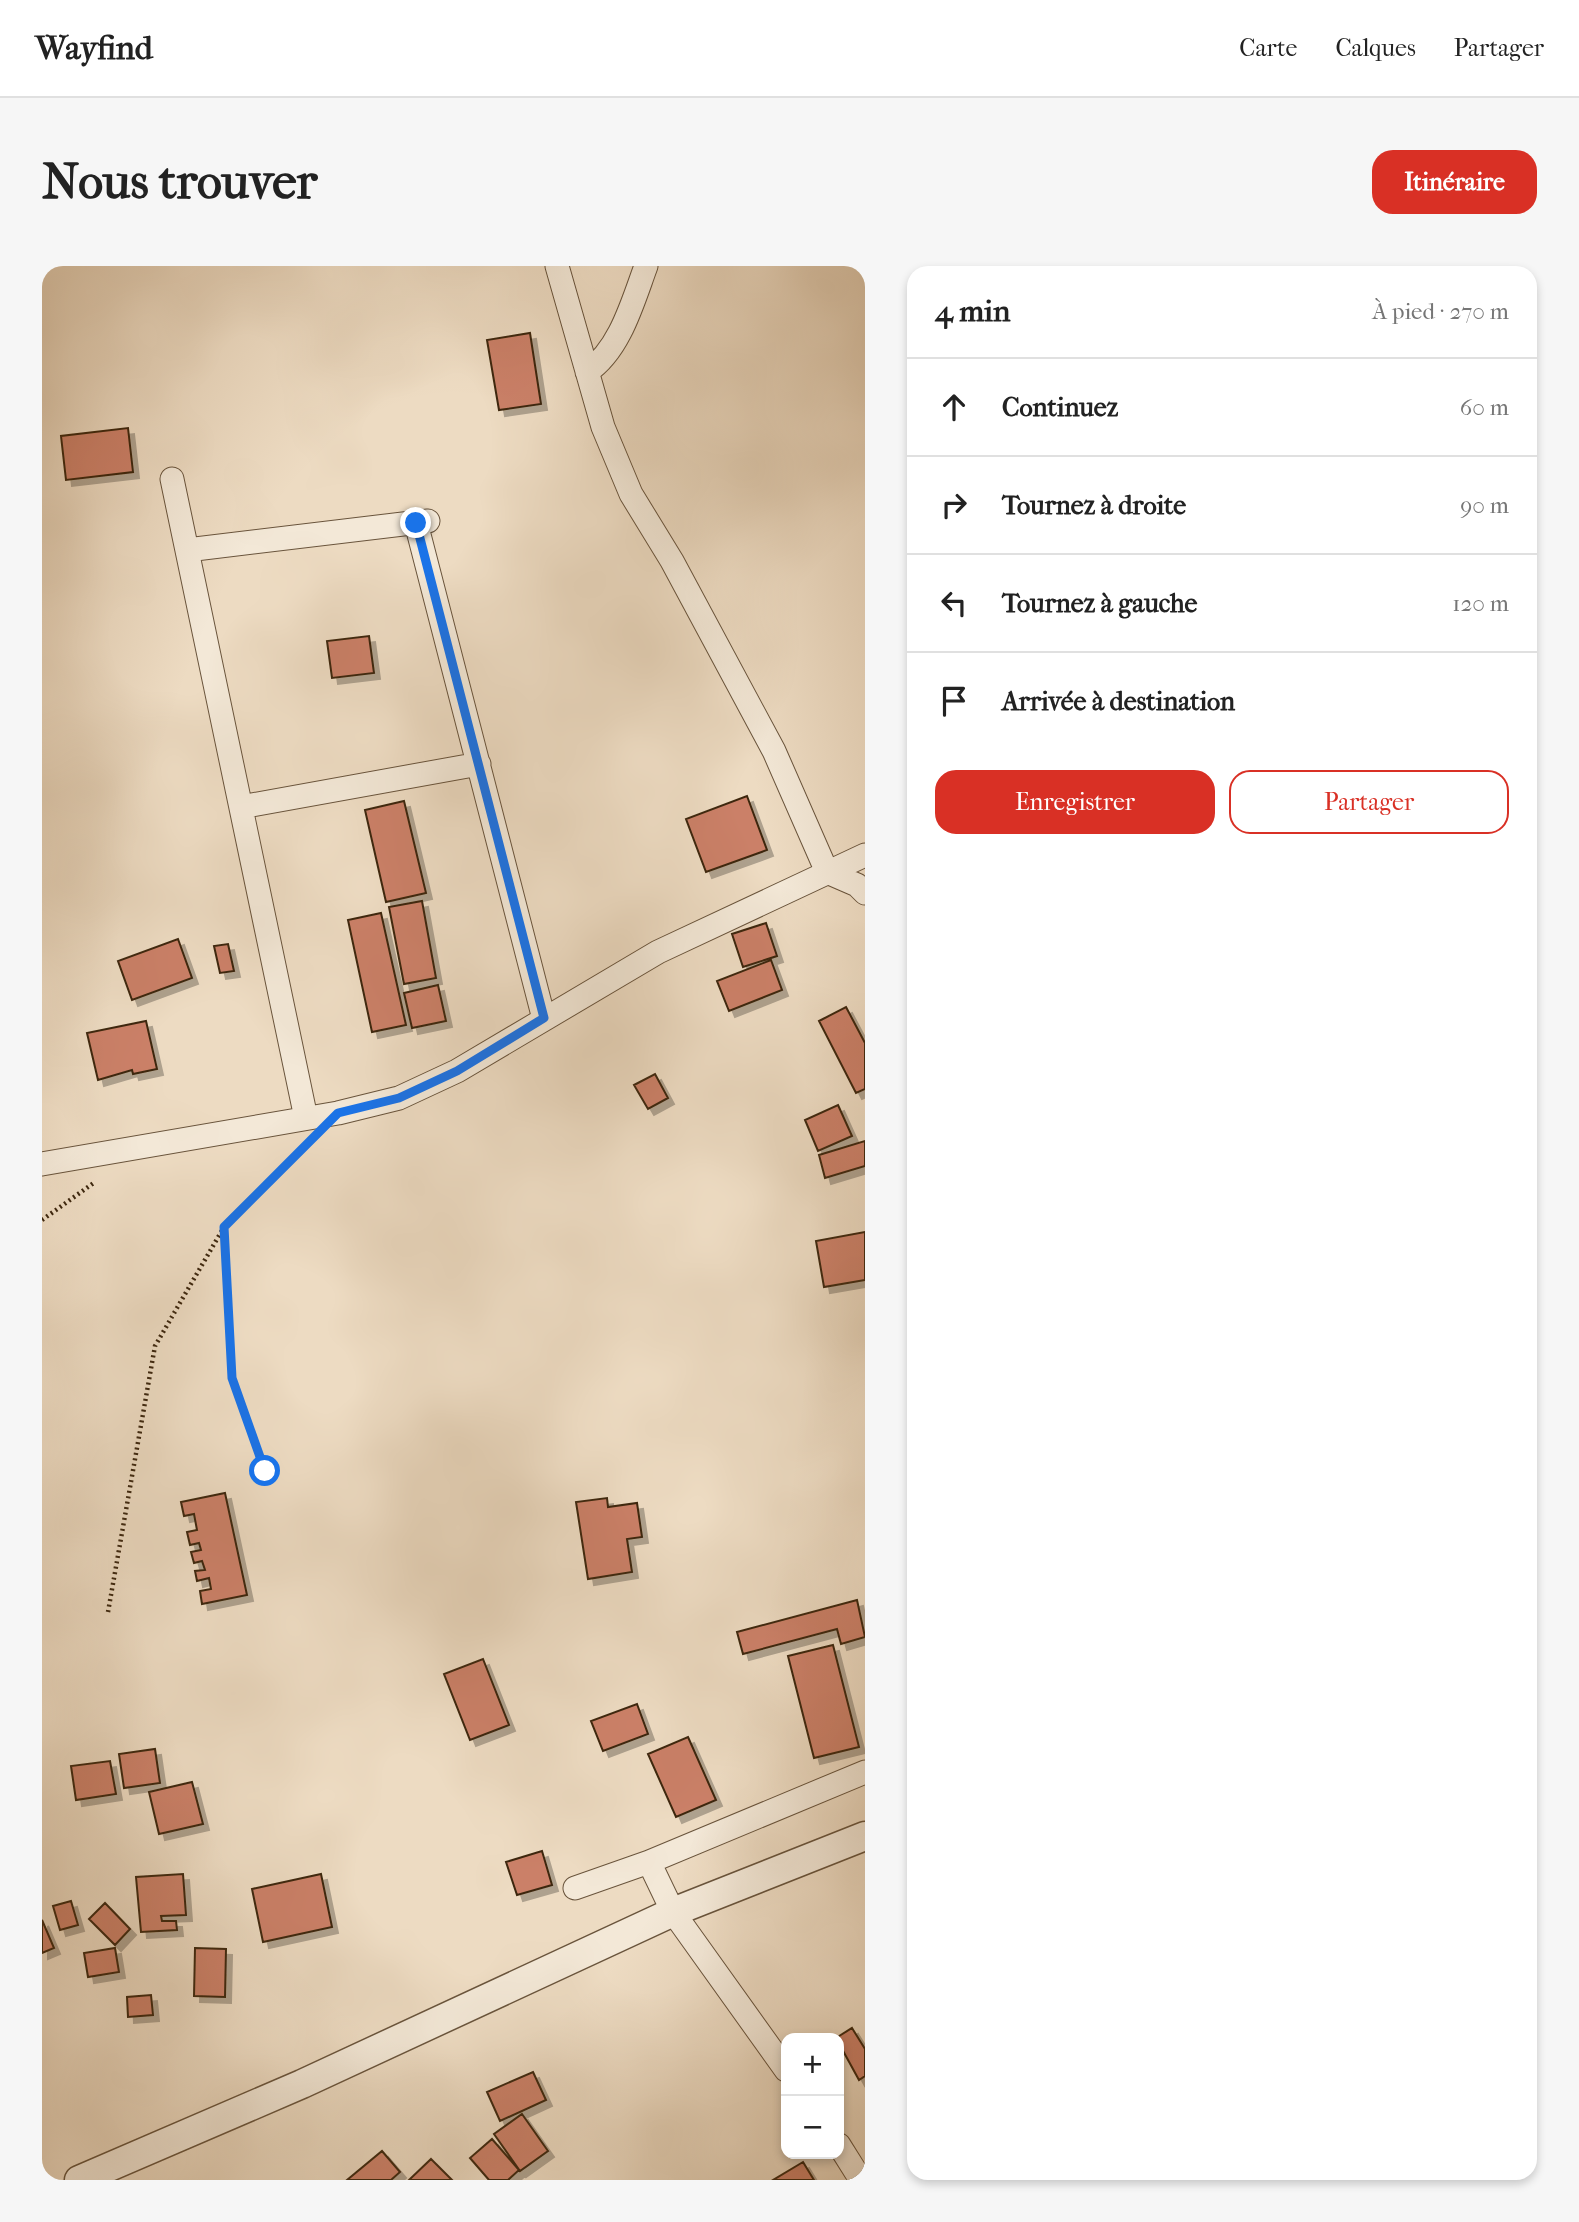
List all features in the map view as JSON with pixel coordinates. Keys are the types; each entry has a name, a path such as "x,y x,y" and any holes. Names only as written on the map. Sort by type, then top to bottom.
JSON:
{"street":[{"path":"557,266 603,427 631,494 672,561 774,751 827,872 857,885 865,893"},
{"path":"587,372 600,363 626,318 646,266"},
{"path":"172,479 306,1118"},
{"path":"187,550 422,522 479,764 544,1018"},
{"path":"241,807 479,764"},
{"path":"42,1164 338,1113 399,1098 457,1071 658,952 865,855"},
{"path":"575,1888 649,1862 865,1772"},
{"path":"79,2180 315,2078 673,1912 865,1836"},
{"path":"649,1862 673,1912 781,2063"},
{"path":"844,2153 861,2180"}],"path":[{"path":"108,1612 155,1346 224,1227 338,1113"},
{"path":"224,1227 232,1378 265,1471"}],"building":[{"path":"530,333 541,404 499,410 487,340"},
{"path":"128,428 133,472 66,480 61,436"},
{"path":"369,636 374,673 332,678 327,641"},
{"path":"747,796 767,850 706,872 686,819"},
{"path":"404,801 426,893 386,902 365,810"},
{"path":"422,901 436,978 404,984 389,907"},
{"path":"381,913 406,1025 372,1032 348,920"},
{"path":"766,923 777,956 743,967 732,934"},
{"path":"178,939 192,978 132,1000 118,961"},
{"path":"228,944 234,971 220,973 214,946"},
{"path":"771,960 782,990 729,1011 717,981"},
{"path":"438,985 446,1021 412,1028 404,993"},
{"path":"846,1007 865,1043 865,1089 856,1093 819,1021"},
{"path":"146,1021 157,1069 133,1074 132,1070 98,1080 87,1033"},
{"path":"655,1074 668,1098 648,1109 634,1085"},
{"path":"838,1105 852,1136 818,1151 805,1120"},
{"path":"865,1141 865,1166 825,1178 819,1155"},
{"path":"865,1232 865,1280 824,1287 816,1241"},
{"path":"225,1493 247,1595 202,1604 200,1591 211,1589 209,1578 197,1581 195,1571 205,1570 202,1561 194,1563 191,1552 201,1550 199,1543 190,1545 187,1532 197,1530 194,1514 184,1516 181,1502"},
{"path":"607,1498 608,1507 637,1503 642,1537 627,1539 632,1572 588,1579 576,1502"},
{"path":"857,1600 865,1637 841,1644 837,1629 743,1654 737,1632"},
{"path":"833,1645 859,1747 814,1758 788,1656"},
{"path":"483,1659 509,1725 470,1740 444,1674"},
{"path":"637,1704 648,1734 603,1751 591,1721"},
{"path":"688,1737 716,1800 676,1817 648,1754"},
{"path":"155,1749 160,1783 124,1788 119,1754"},
{"path":"110,1761 116,1794 76,1800 71,1766"},
{"path":"192,1782 203,1824 159,1834 149,1792"},
{"path":"542,1851 552,1885 517,1895 506,1862"},
{"path":"183,1874 186,1915 161,1916 162,1921 176,1921 177,1930 141,1932 136,1877"},
{"path":"321,1874 332,1927 263,1942 252,1889"},
{"path":"71,1901 78,1925 60,1930 53,1906"},
{"path":"105,1903 130,1929 115,1945 89,1919"},
{"path":"42,1920 54,1948 42,1953"},
{"path":"115,1948 119,1972 88,1977 84,1953"},
{"path":"195,1948 226,1949 225,1997 194,1996"},
{"path":"151,1995 153,2015 128,2017 127,1997"},
{"path":"852,2028 865,2049 865,2076 859,2080 844,2053 844,2033"},
{"path":"533,2072 546,2100 500,2121 487,2092"},
{"path":"522,2114 548,2151 520,2171 494,2134"},
{"path":"492,2139 519,2170 508,2180 489,2180 470,2158"},
{"path":"382,2151 400,2172 391,2180 347,2180"},
{"path":"431,2159 452,2180 409,2180"},
{"path":"803,2162 814,2180 773,2180"}],"route":[{"path":"265,1471 232,1378 224,1227 338,1113 399,1098 457,1071 544,1018 416,523"}]}
